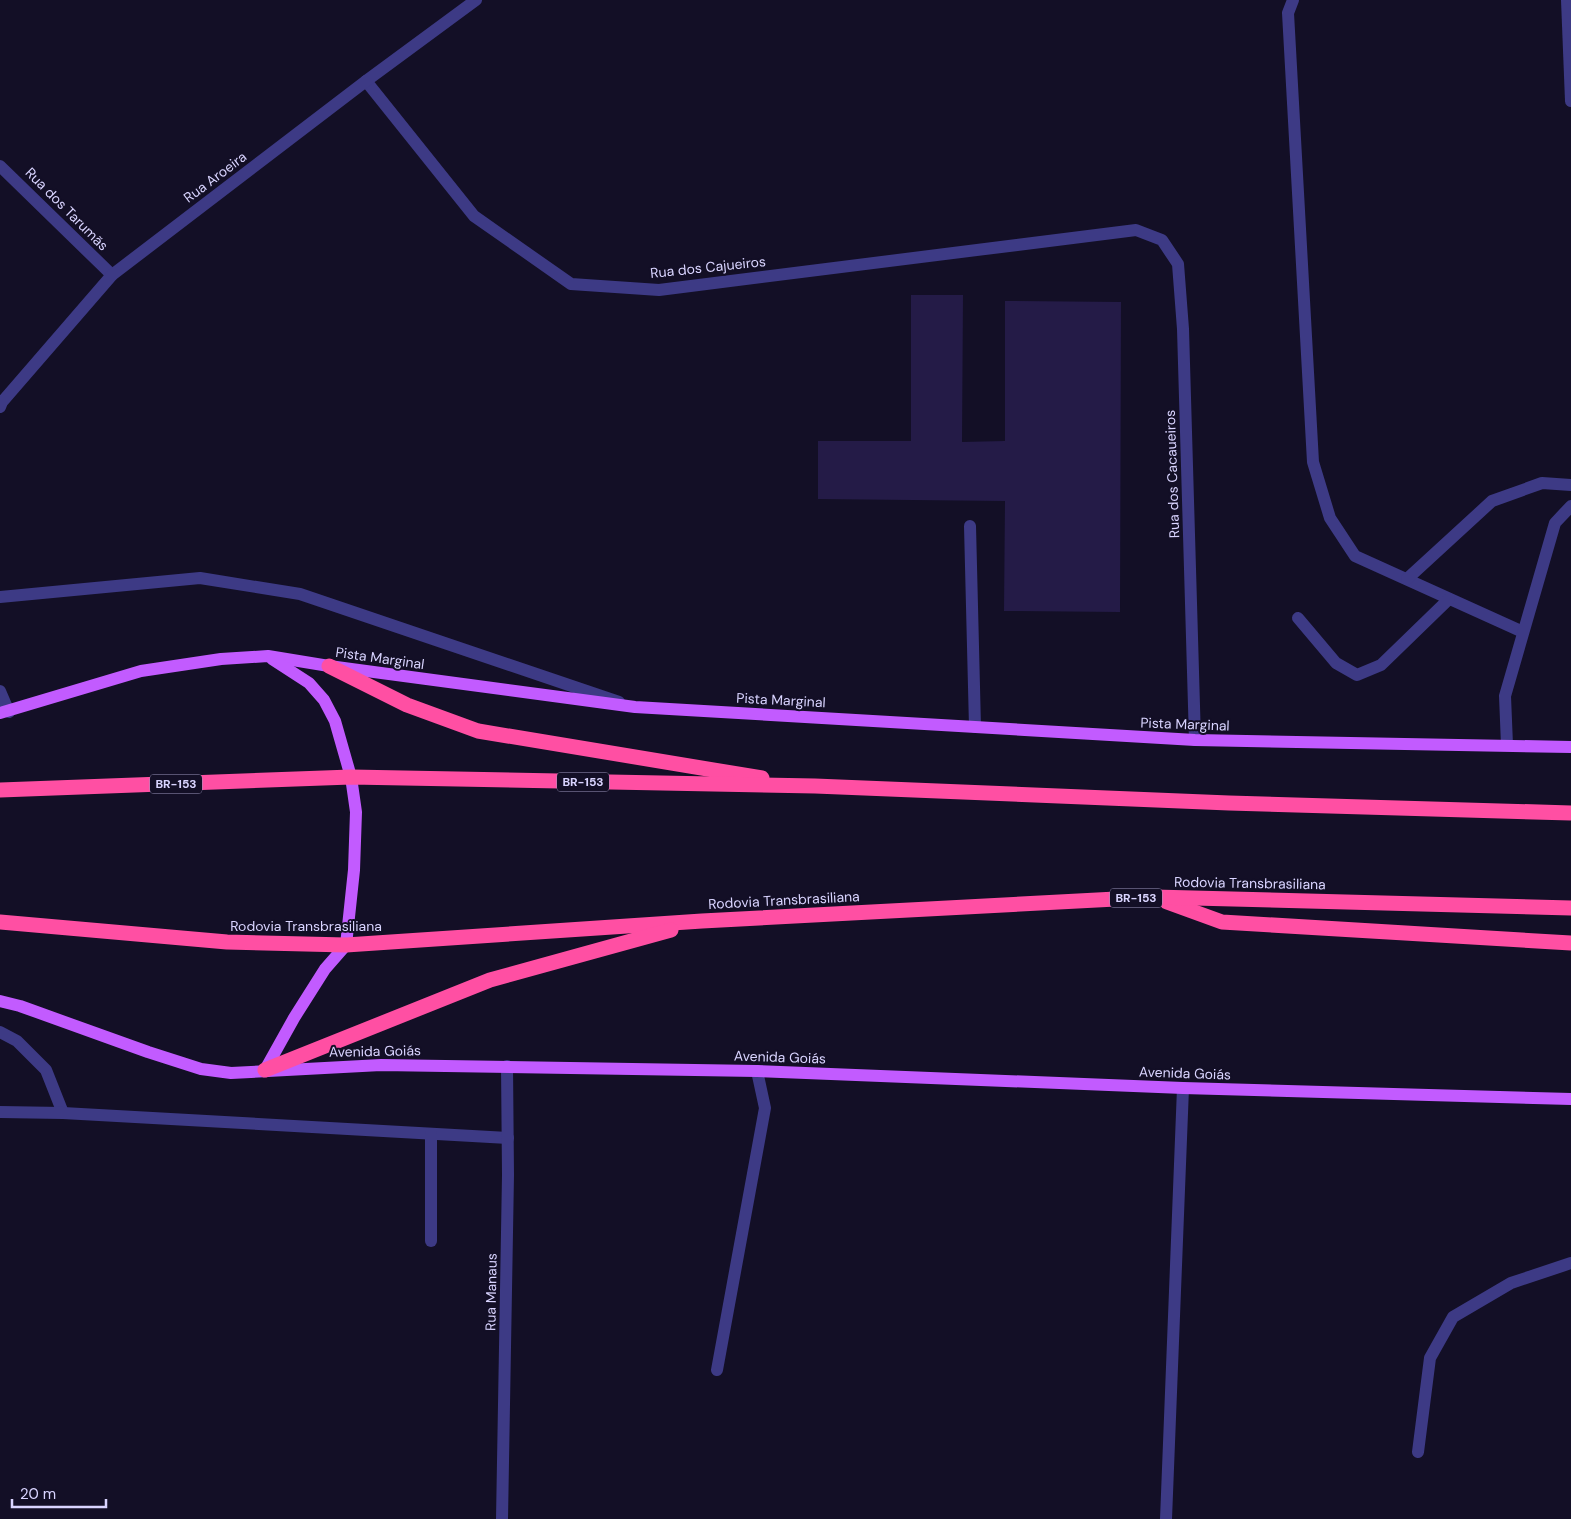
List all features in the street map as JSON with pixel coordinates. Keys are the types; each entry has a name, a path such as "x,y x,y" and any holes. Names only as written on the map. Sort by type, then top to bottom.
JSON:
{"highway":[{"path":"330,666 407,705 478,730 815,786"},
{"name":"BR-153","path":"0,790 351,778 815,786 1229,803 1571,813"},
{"path":"1154,897 1222,922 1571,943"},
{"name":"Rodovia Transbrasiliana","path":"0,922 227,942 346,945 702,921 1154,897 1571,908"},
{"path":"265,1070 490,980 702,921"}],"main road":[{"name":"Pista Marginal","path":"4,713 141,671 221,659 268,656 635,707 1194,740 1571,747"},
{"path":"265,1070 294,1018 325,969 346,945 354,870 355,821 351,778 335,721 324,700 309,683 268,656"},
{"name":"Avenida Goiás","path":"0,1001 20,1006 201,1069 231,1072 381,1065 757,1071 1183,1088 1571,1099"}],"street":[{"name":"Rua Aroeira","path":"0,407 2,402 112,275 366,81 476,0"},
{"path":"1293,0 1288,13 1313,462 1330,518 1355,556 1523,632"},
{"path":"1567,0 1571,101"},
{"name":"Rua dos Cajueiros","path":"366,81 474,216 571,284 659,290 1136,230"},
{"name":"Rua dos Tarumãs","path":"0,166 112,275"},
{"name":"Rua dos Cacaueiros","path":"1136,230 1162,240 1178,264 1184,329 1194,740"},
{"path":"1407,579 1492,501 1542,482 1571,485"},
{"path":"1506,745 1505,696 1555,522 1571,506"},
{"path":"970,526 975,727"},
{"path":"0,597 200,578 300,594 635,707"},
{"path":"1298,618 1336,663 1357,675 1381,666 1449,599"},
{"path":"0,691 4,713"},
{"path":"0,1032 17,1041 46,1070 63,1113"},
{"name":"Rua Manaus","path":"502,1519 508,1138 507,1066"},
{"path":"717,1370 765,1108 757,1071"},
{"path":"1166,1519 1183,1088"},
{"path":"0,1112 63,1113 508,1138"},
{"path":"430,1241 431,1134"},
{"path":"1418,1452 1430,1358 1452,1317 1511,1284 1571,1263"}],"building":[{"path":"911,295 963,295 962,442 1005,441 1005,301 1121,302 1120,612 1004,611 1005,501 818,499 818,441 911,441"}]}
